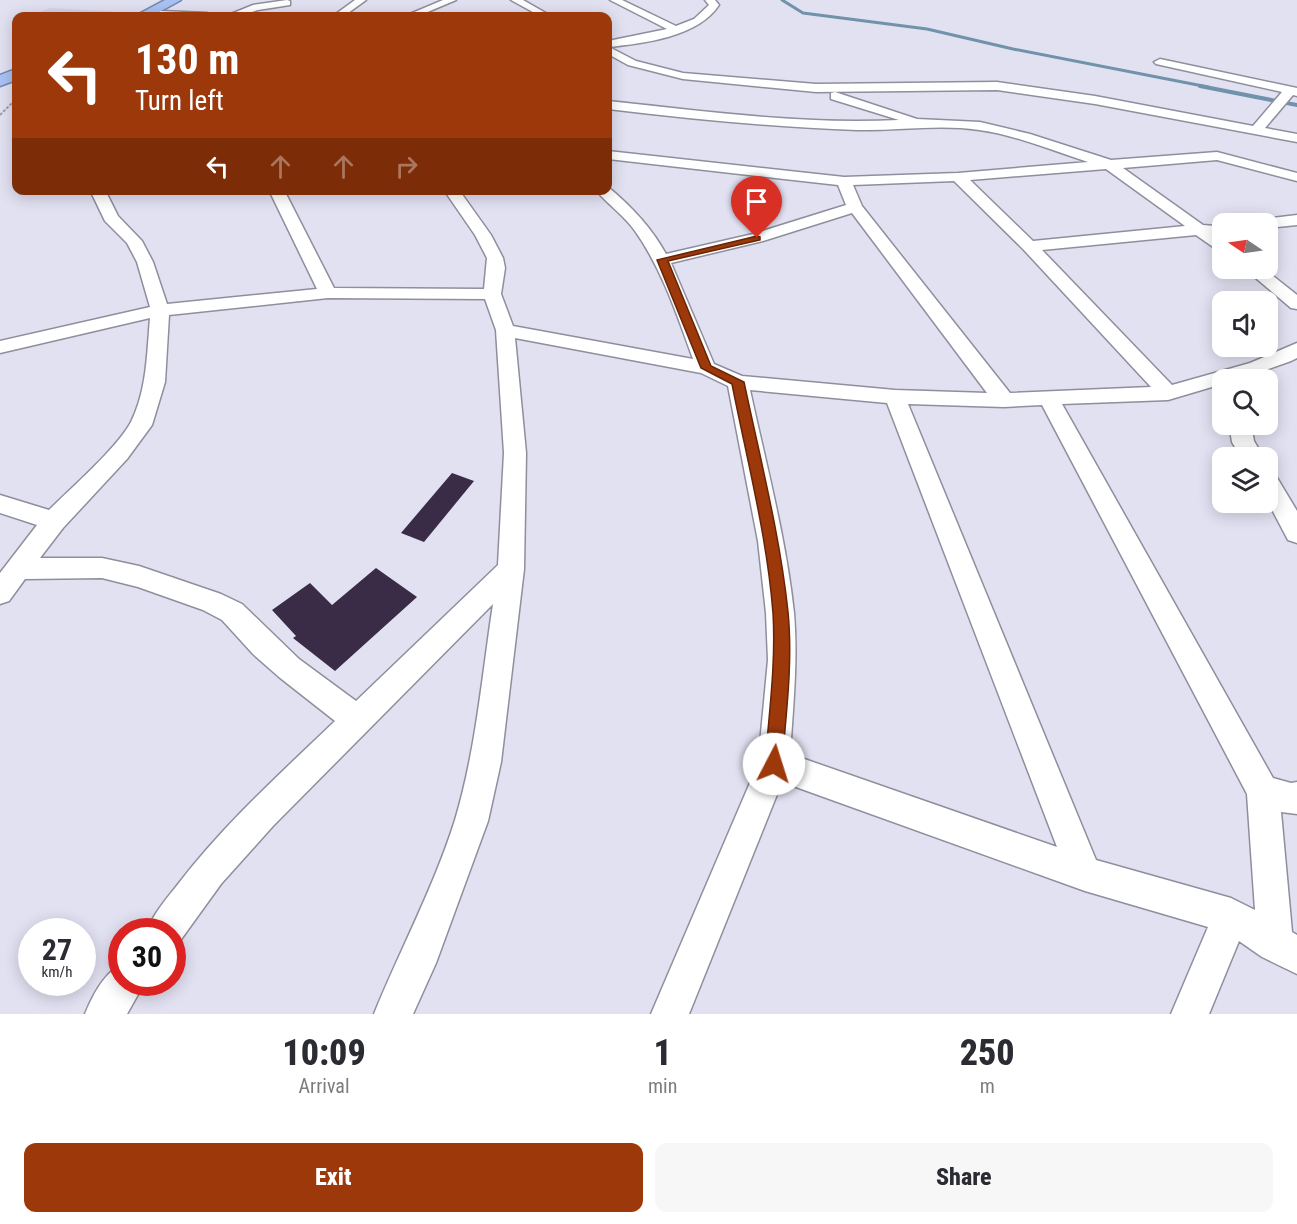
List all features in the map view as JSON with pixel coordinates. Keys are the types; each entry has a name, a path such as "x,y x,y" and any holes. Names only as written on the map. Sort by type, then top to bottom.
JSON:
{"highway":[{"path":"150,12 175,0"},
{"path":"164,12 187,0"}],"street":[{"path":"344,12 361,0"},
{"path":"420,12 451,0"},
{"path":"516,0 538,12"},
{"path":"615,0 676,30"},
{"path":"612,43 642,39 676,30 711,12 714,5 710,0"},
{"path":"241,12 251,8 289,2"},
{"path":"612,52 632,63 752,93 795,87 848,89 997,87 1067,95 1223,140 1296,177"},
{"path":"1160,62 1293,92"},
{"path":"795,87 861,103 919,123"},
{"path":"1256,130 1293,92"},
{"path":"733,119 752,93"},
{"path":"612,105 822,126 885,126 919,123 980,126 1025,137 1108,164 1212,238"},
{"path":"612,155 844,181 957,177 1108,164 1223,140 1256,130 1297,138"},
{"path":"957,177 1029,246 1168,393"},
{"path":"844,181 855,207 1004,400"},
{"path":"0,593 54,521 119,453 141,425 155,382 160,310 145,262 134,241 111,218 100,195"},
{"path":"279,195 328,293"},
{"path":"393,1014 417,963 471,821 485,762 512,569 515,453 505,330 492,294 497,274 495,258 477,226 455,195"},
{"path":"609,195 627,210 662,260 706,368"},
{"path":"662,260 757,238 855,207"},
{"path":"1278,222 1297,220"},
{"path":"1029,246 1212,229"},
{"path":"1266,279 1297,304"},
{"path":"0,347 160,310 328,293 492,294"},
{"path":"505,330 706,368 738,382 895,397 1049,399 1168,393 1212,383"},
{"path":"1263,369 1297,349"},
{"path":"670,1014 774,764 782,660 780,613 770,541 738,382"},
{"path":"895,397 1085,874"},
{"path":"1049,399 1263,791 1286,950"},
{"path":"1278,500 1297,533"},
{"path":"0,504 54,521"},
{"path":"19,569 102,568 139,577 212,602 232,612 263,645 289,668 357,720"},
{"path":"174,918 209,872 261,814 512,569"},
{"path":"774,764 1085,874 1231,916 1286,950"},
{"path":"1263,791 1291,799 1297,798"},
{"path":"1190,1014 1231,916"},
{"path":"104,1014 116,996"}],"path":[{"path":"0,115 8,93"}],"shaded area":[{"path":"50,8 120,12 40,12"}],"building":[{"path":"452,473 474,481 424,542 401,533"},
{"path":"376,568 417,597 335,671 293,638 296,636 272,610 310,583 332,605"}],"waterway":[{"path":"782,0 803,13 927,29 1013,49 1208,87"},
{"path":"1200,86 1297,105"}],"route":[{"path":"757,238 662,260 706,368 738,382 770,541 780,613 782,660 774,764"}]}
